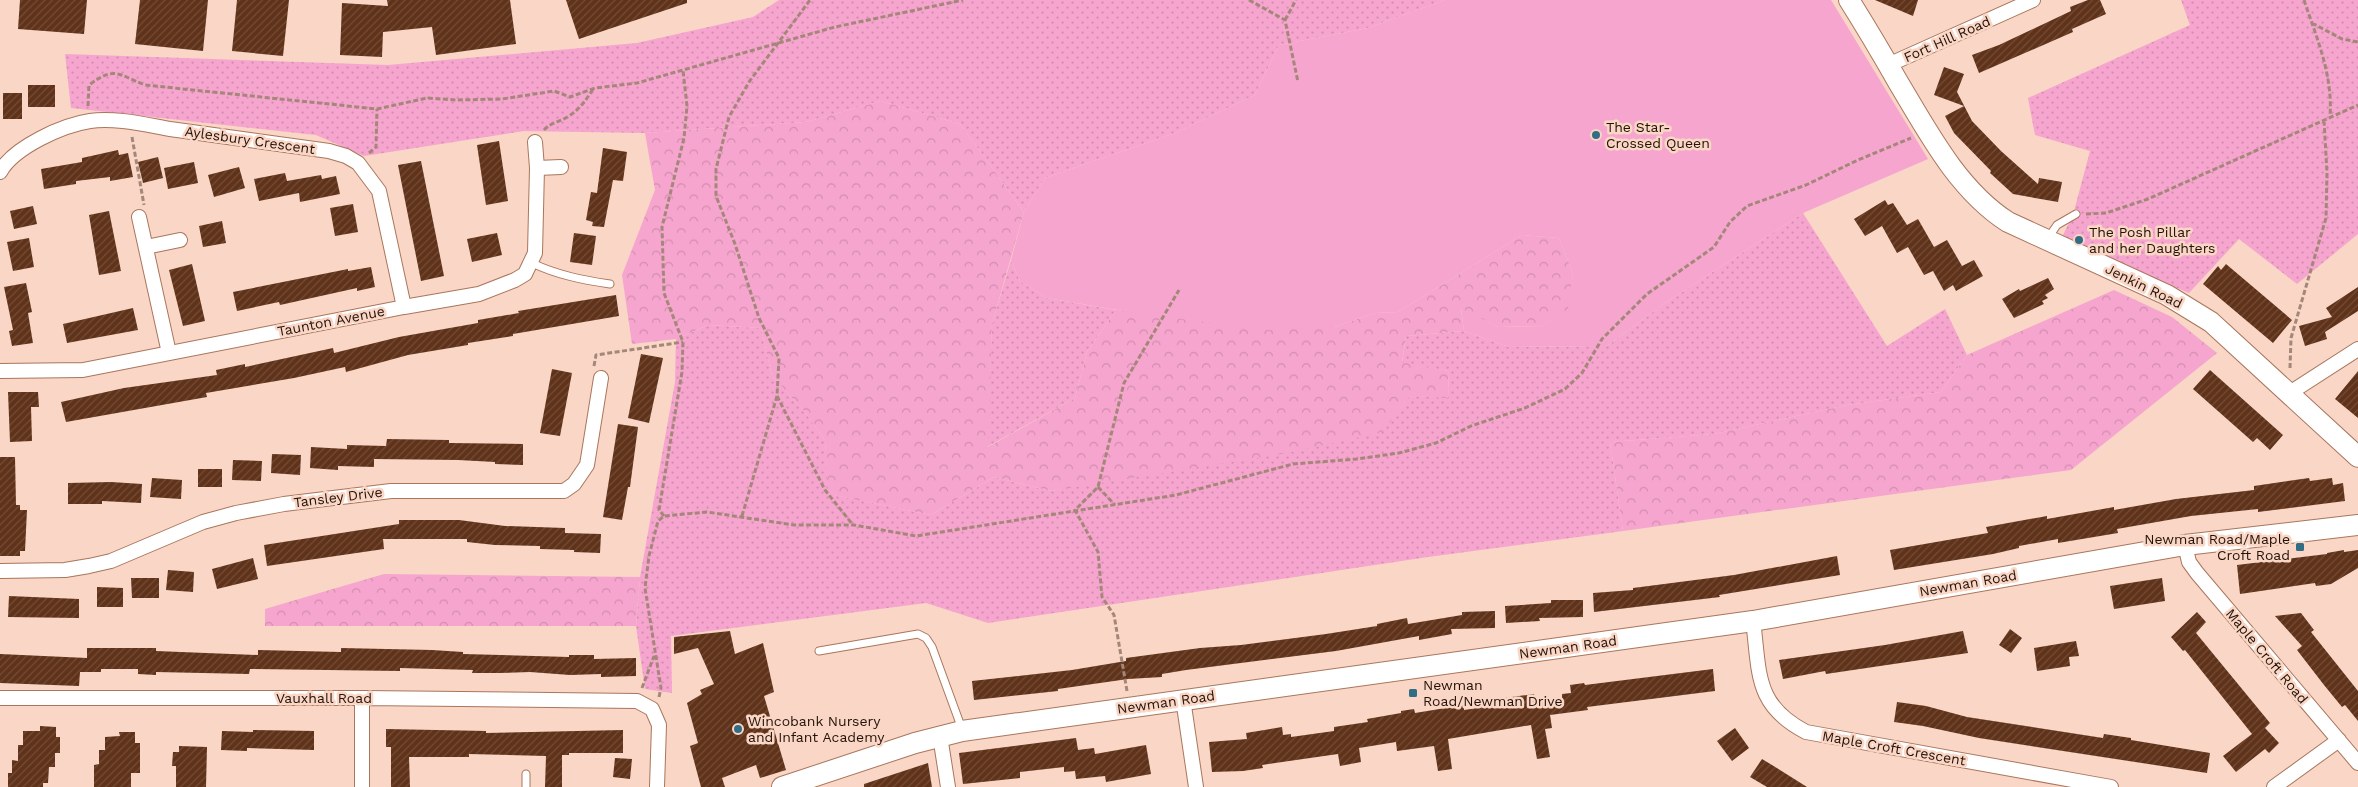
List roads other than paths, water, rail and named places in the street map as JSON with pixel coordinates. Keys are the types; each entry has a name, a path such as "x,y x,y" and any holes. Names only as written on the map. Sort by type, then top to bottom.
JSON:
{"street":[{"name":"Jenkin Road","path":"1849,0 1927,131 1970,190 1987,209 2008,222 2167,295 2211,322 2358,457"},
{"name":"Fort Hill Road","path":"1888,65 2033,0"},
{"name":"Aylesbury Crescent","path":"0,170 24,148 42,137 68,125 92,120 130,123 329,151 346,156 358,163 379,191 404,306"},
{"path":"532,263 536,241 537,168 535,142"},
{"path":"537,168 562,167"},
{"path":"139,217 169,353"},
{"path":"146,247 180,240"},
{"name":"Taunton Avenue","path":"0,371 82,370 404,306 479,294 515,280 525,274 532,263"},
{"path":"2288,394 2358,349"},
{"name":"Tansley Drive","path":"0,571 65,570 96,565 111,561 203,522 236,513 284,504 391,491 564,491 574,484 587,465 601,378"},
{"name":"Newman Road","path":"782,787 940,736 962,731 1753,621 2185,545 2358,525"},
{"name":"Maple Croft Road","path":"2185,545 2189,562 2197,573 2358,763"},
{"name":"Maple Croft Crescent","path":"1753,621 1761,686 1768,701 1779,716 1806,732 2111,787"},
{"name":"Vauxhall Road","path":"0,698 362,698 646,707 659,725 657,787"},
{"path":"362,698 362,787"},
{"path":"1183,699 1196,787"},
{"path":"940,736 948,787"},
{"path":"2274,787 2338,740"}],"lane":[{"path":"2046,240 2058,225 2076,214"},
{"path":"532,263 551,272 571,278 610,284"},
{"path":"819,651 918,634 926,638 932,647 962,731"},
{"path":"526,774 526,787"}],"place":[{"name":"The Star- Crossed Queen","path":"1596,135"},
{"name":"The Posh Pillar and her Daughters","path":"2079,240"},
{"name":"Newman Road/Maple Croft Road","path":"2300,547"},
{"name":"Newman Road/Newman Drive","path":"1413,693"},
{"name":"Wincobank Nursery and Infant Academy","path":"738,729"}]}
